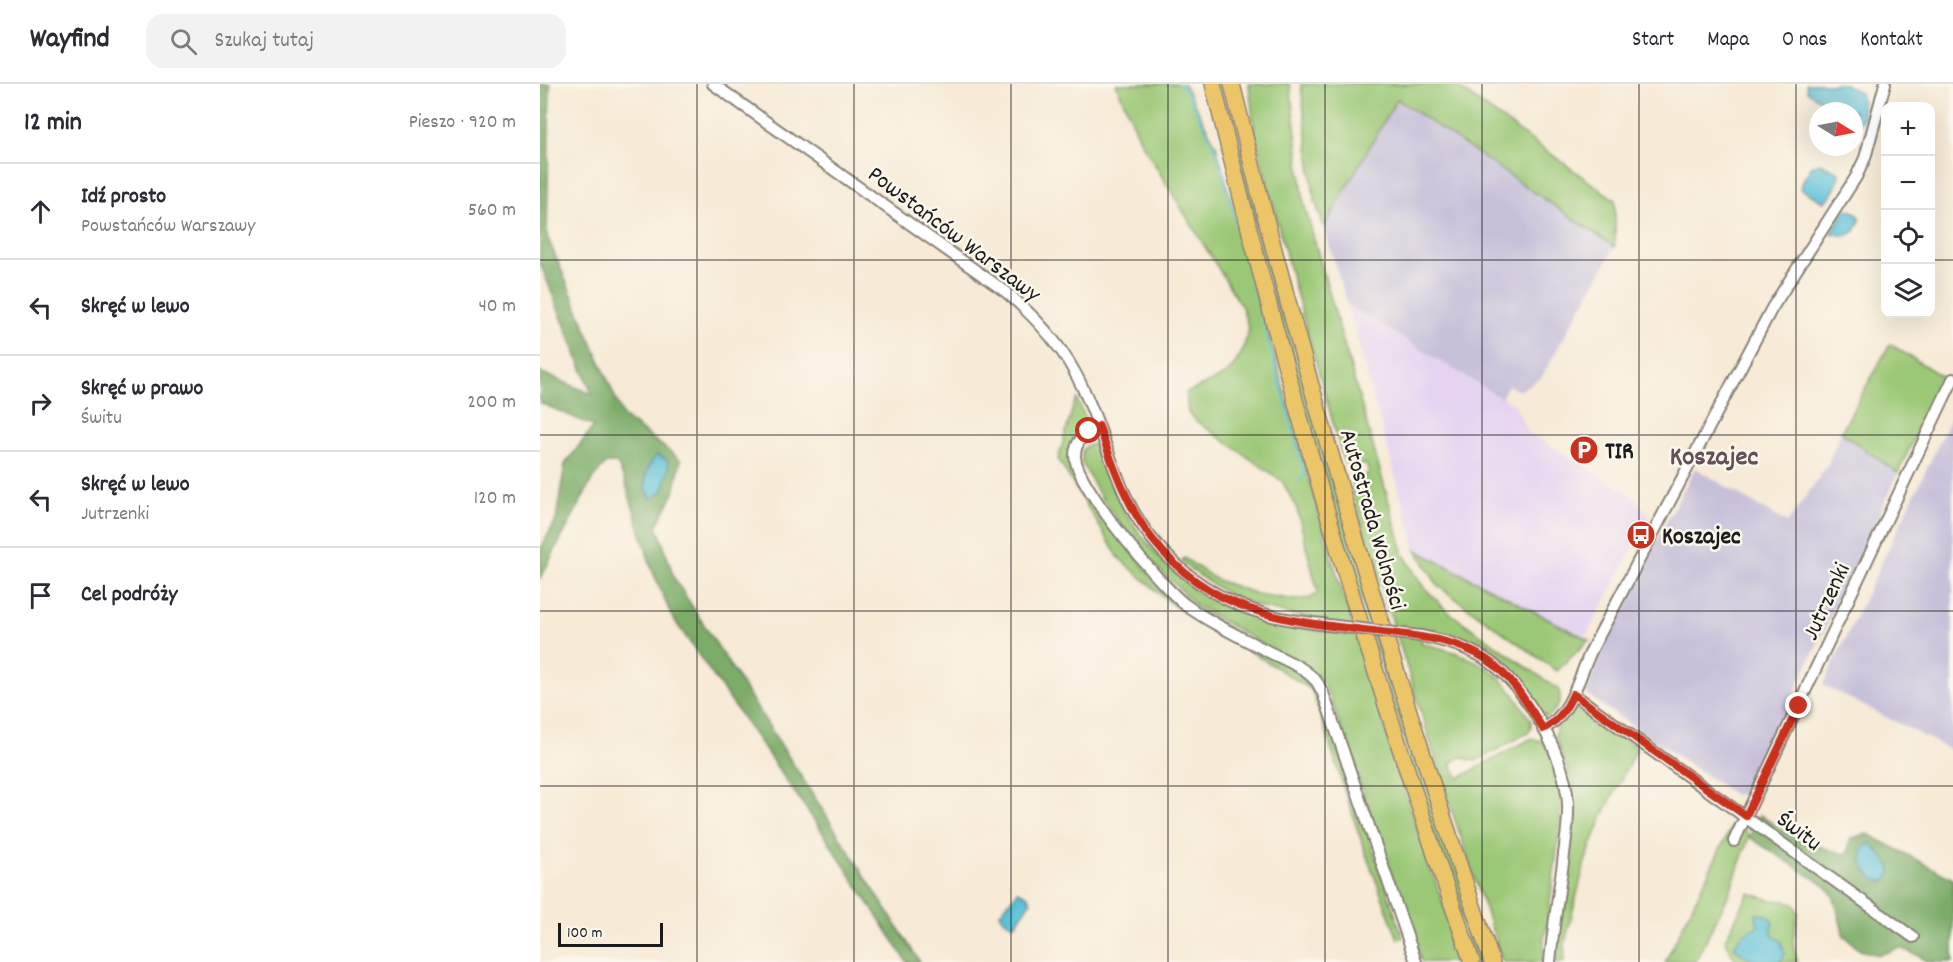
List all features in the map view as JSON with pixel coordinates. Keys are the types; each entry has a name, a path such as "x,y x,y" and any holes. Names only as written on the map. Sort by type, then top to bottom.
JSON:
{"highway":[{"name":"Autostrada Wolności","path":"1213,84 1274,320 1340,555 1405,762 1472,962"},
{"name":"Autostrada Wolności","path":"1232,84 1283,284 1351,521 1414,726 1492,962"}],"street":[{"name":"Powstańców Warszawy","path":"713,84 982,274 1019,303 1047,332 1073,369 1134,512 1154,542 1183,571 1207,588 1246,608 1278,618 1420,636 1463,647 1497,667 1516,687 1543,729 1563,769 1568,806 1550,962"},
{"path":"1543,729 1554,722 1566,707 1593,647 1772,308 1856,177 1864,158 1885,84"},
{"name":"Jutrzenki","path":"1734,841 1953,379"},
{"path":"1099,426 1079,440 1074,454 1075,465 1086,484 1143,562 1184,603 1201,615 1291,663 1317,682 1333,721 1416,962"},
{"name":"Świtu","path":"1573,694 1913,937"}],"shaded area":[{"path":"1397,99 1615,247 1541,378 1519,391 1508,385 1501,398 1347,304 1324,227"},
{"path":"1347,304 1515,405 1528,432 1632,496 1650,516 1585,638 1416,550"},
{"path":"1953,414 1953,751 1823,685"},
{"path":"1841,432 1898,473 1748,791 1735,795 1586,694 1605,637 1695,468 1787,523 1827,466"}],"green space":[{"path":"540,84 550,84 547,236 623,416 681,460 674,493 657,525 674,578 920,962 907,962 821,830 672,617 651,567 625,481 617,463 606,463 592,480 540,579 540,550 556,520 565,464 594,426 540,403 540,372 592,394 540,263"},
{"path":"1116,84 1184,84 1216,145 1351,621 1407,798 1463,962 1422,962 1323,682 1194,603 1141,552 1101,497 1082,463 1082,451 1086,446 1093,444 1098,450 1119,500 1139,532 1164,562 1210,598 1245,614 1330,632 1326,620 1248,603 1221,590 1181,562 1184,558 1217,580 1257,594 1295,600 1311,598 1318,593 1297,509 1282,481 1188,413 1186,393 1223,376 1233,367 1242,352 1249,330 1242,307 1142,144"},
{"path":"1249,84 1290,84 1304,204 1404,555 1422,585 1447,611 1558,689 1560,693 1558,704 1547,717 1536,709 1511,674 1492,656 1456,638 1417,628 1422,643 1464,656 1492,671 1508,688 1531,720 1528,733 1476,761 1464,757 1458,758 1451,764 1459,778 1532,738 1545,743 1555,767 1561,793 1560,827 1544,938 1543,962 1503,962 1448,799 1352,491 1354,481 1369,473 1366,464 1350,466 1343,459 1255,136"},
{"path":"1301,84 1453,84 1615,200 1615,247 1397,99 1324,227 1314,198"},
{"path":"1243,147 1488,962 1476,962 1435,842 1299,395 1236,150"},
{"path":"1890,344 1943,377 1898,473 1841,432"},
{"path":"1077,399 1086,420 1074,445 1071,472 1155,581 1308,679 1319,694 1403,937 1398,939 1363,846 1312,690 1169,602 1119,558 1058,459"},
{"path":"1416,550 1589,640 1557,671 1438,586"},
{"path":"1579,707 1590,712 1637,748 1603,815 1585,862 1565,942 1564,962 1555,962 1573,810 1573,784 1555,736 1557,727 1569,712"},
{"path":"1737,815 1749,837 1729,894 1695,962 1665,962"},
{"path":"1760,815 1796,839 1847,855 1851,838 1868,834 1953,879 1953,962 1926,962 1920,956 1900,948 1879,955 1860,950 1844,936 1834,898 1827,887 1749,837"},
{"path":"1749,893 1795,905 1798,913 1793,941 1797,962 1736,962 1725,940"}],"water":[{"path":"1806,84 1845,84 1860,93 1862,102 1822,102 1807,91"},
{"path":"1820,163 1839,172 1835,188 1824,202 1801,189 1803,180 1813,165"},
{"path":"1846,209 1857,213 1860,220 1855,231 1846,236 1831,233"},
{"path":"657,455 667,460 669,468 663,490 652,499 645,483 647,471"},
{"path":"1871,843 1887,861 1890,868 1890,874 1885,881 1878,881 1864,866 1863,852 1865,847"},
{"path":"1018,891 1027,895 1031,901 1016,924 1011,924 1004,920 1000,913"},
{"path":"1756,914 1766,915 1772,920 1772,935 1781,941 1785,954 1780,962 1754,960 1734,946 1742,935 1758,926"}],"waterway":[{"path":"1180,84 1188,94 1217,152 1305,474 1299,482"}],"place":[{"name":"TIR","path":"1584,450"},
{"name":"Koszajec","path":"1641,535"}],"district":[{"name":"Koszajec","path":"1714,455"}],"route":[{"path":"1089,431 1099,426 1128,502 1154,542 1188,575 1216,594 1246,608 1278,618 1427,638 1463,647 1486,659 1507,676 1543,729 1554,722 1573,694 1746,816 1799,706"}]}
